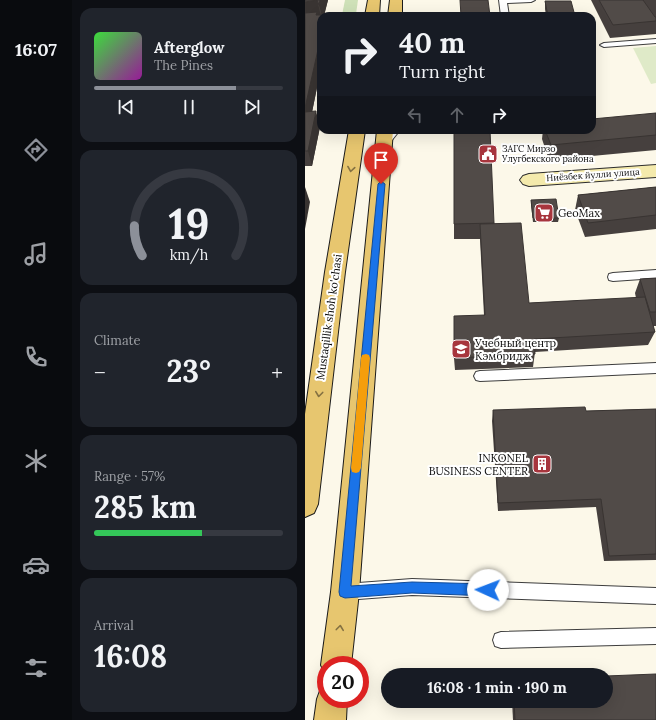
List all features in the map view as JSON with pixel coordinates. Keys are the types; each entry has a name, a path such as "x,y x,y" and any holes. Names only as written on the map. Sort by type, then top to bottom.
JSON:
{"main road":[{"path":"372,12 374,0"},
{"path":"395,12 396,0"},
{"name":"Mustaqillik shoh ko'chasi","path":"305,504 335,272 356,134"},
{"path":"337,656 345,592 389,134"},
{"path":"330,720 331,708"}],"street":[{"name":"Ниёзбек йулли улица","path":"529,180 656,171"}],"lane":[{"path":"504,12 503,1 531,0"},
{"path":"604,45 656,41"},
{"path":"613,277 656,274"},
{"path":"480,376 656,368"},
{"path":"345,592 412,587 656,596"},
{"path":"501,640 656,636"}],"green space":[{"path":"345,0 358,0 356,12 343,12"},
{"path":"656,46 656,83 651,84 633,48"}],"building":[{"path":"305,0 317,0 305,2"},
{"path":"460,0 488,0 490,12 461,12"},
{"path":"599,0 643,0 656,17 656,21 613,25"},
{"path":"545,1 571,1 574,12 547,12"},
{"path":"317,12 317,54 305,108 305,13"},
{"path":"316,111 308,151 305,151 305,112"},
{"path":"656,113 656,135 551,145 547,134 596,134 596,119"},
{"path":"454,134 490,134 494,223 454,224"},
{"path":"656,187 656,215 588,223 578,195"},
{"name":"GeoMax","path":"556,199 559,218 533,218 531,200"},
{"path":"521,223 529,303 645,297 655,332 534,339 535,354 454,358 454,316 485,315 480,224"},
{"path":"656,278 656,312 650,312 640,279"},
{"path":"585,407 586,411 656,409 656,554 609,556 601,499 498,503 493,410"},
{"path":"656,674 656,720 515,720 514,708 613,708 613,676"}],"slow traffic":[{"path":"356,468 366,358"}],"place":[{"name":"ЗАГС Мирзо Улугбекского района","path":"488,154"},
{"name":"GeoMax","path":"544,213"},
{"name":"Учебный центр Кэмбридж","path":"461,349"},
{"name":"INKONEL BUSINESS CENTER","path":"542,464"}],"route":[{"path":"381,184 345,592 412,587 488,590"}]}
